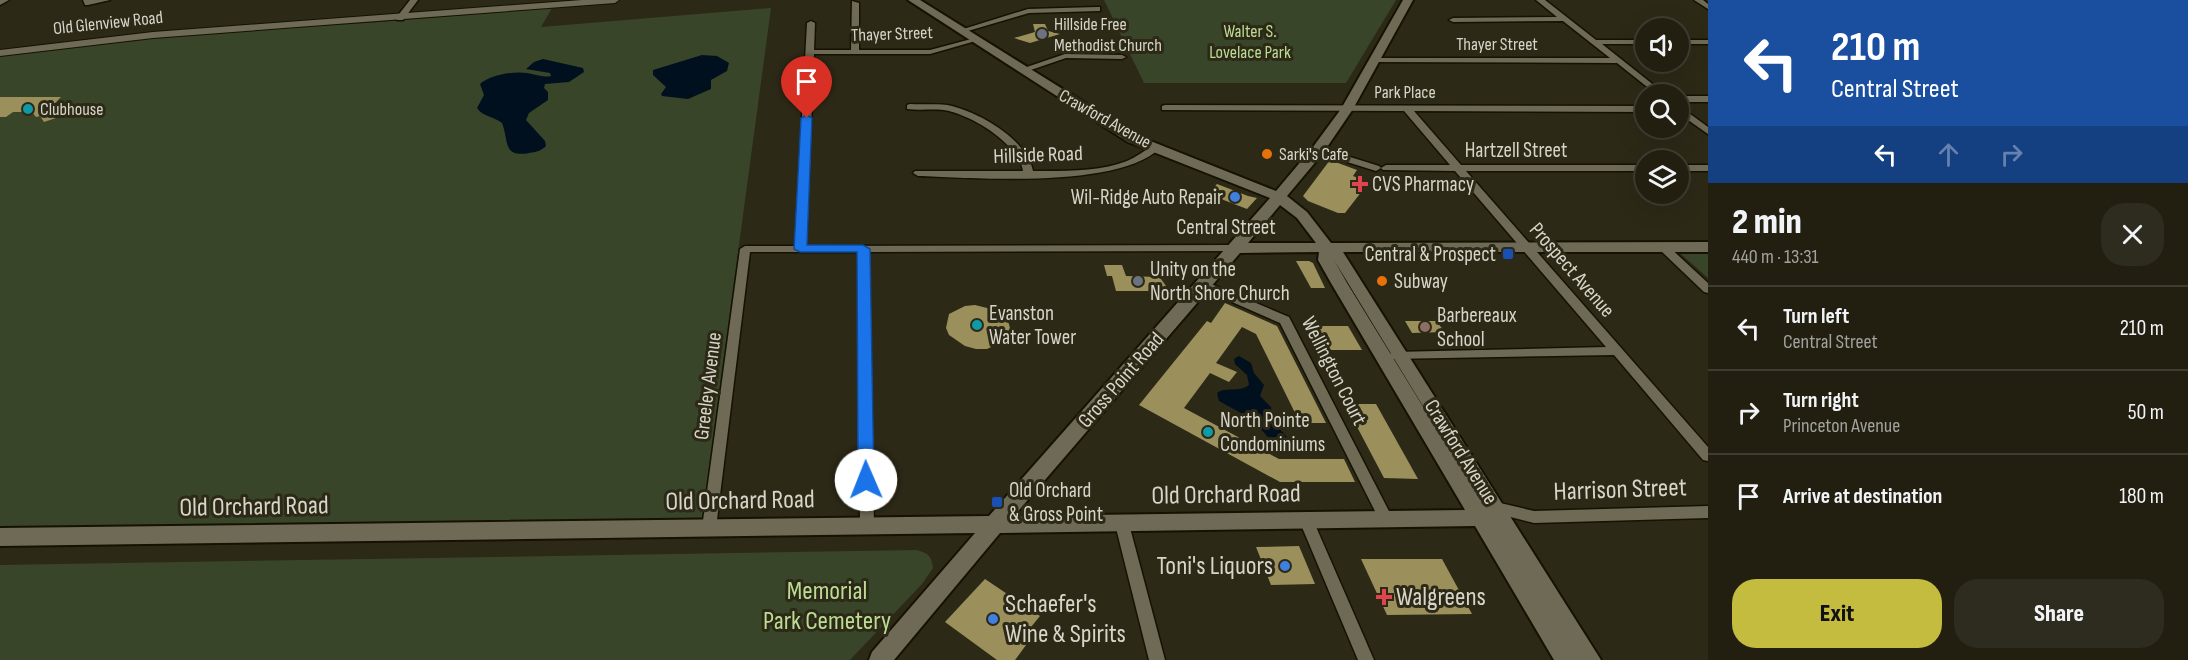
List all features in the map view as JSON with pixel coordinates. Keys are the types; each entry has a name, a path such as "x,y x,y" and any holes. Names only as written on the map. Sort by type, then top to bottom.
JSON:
{"main road":[{"name":"Crawford Avenue","path":"914,0 1133,139 1279,196 1302,215 1326,248 1326,261 1392,356 1495,518 1590,660"},
{"name":"Gross Point Road","path":"880,660 1318,150 1347,109 1408,0"},
{"name":"Central Street","path":"1236,248 1708,247"},
{"name":"Crawford Avenue","path":"1495,518 1566,660"},
{"name":"Old Orchard Road","path":"0,537 1495,518"}],"street":[{"path":"0,3 5,0"},
{"path":"87,0 86,2 90,3 106,0"},
{"path":"400,18 414,0"},
{"name":"Old Glenview Road","path":"0,53 113,38 400,18 542,3 615,0"},
{"path":"1034,0 1037,9"},
{"path":"1541,0 1648,84"},
{"path":"1698,0 1708,7"},
{"path":"855,3 855,53"},
{"path":"961,31 1037,9 1098,9"},
{"path":"1454,20 1565,19"},
{"path":"800,249 811,23"},
{"name":"Thayer Street","path":"810,52 930,52 975,40"},
{"path":"1595,42 1635,42"},
{"path":"1689,42 1708,42"},
{"path":"1022,70 1065,57 1122,57"},
{"name":"Thayer Street","path":"1375,60 1618,61"},
{"path":"1689,104 1708,99"},
{"path":"910,107 949,108 979,120 1017,148 1026,160 1029,175"},
{"name":"Park Place","path":"1165,108 1635,109"},
{"name":"Prospect Avenue","path":"1407,109 1708,456"},
{"path":"1689,115 1708,131"},
{"name":"Hillside Road","path":"918,173 1068,174 1130,163 1155,148"},
{"name":"Hartzell Street","path":"1318,150 1381,168 1635,168"},
{"path":"1689,168 1708,168"},
{"path":"1663,247 1708,289"},
{"name":"Central Street","path":"745,249 1236,248"},
{"name":"Greeley Avenue","path":"710,528 745,249"},
{"path":"863,249 867,526"},
{"name":"Wellington Court","path":"1204,285 1286,320 1386,519"},
{"path":"1392,356 1617,351"},
{"name":"Harrison Street","path":"1495,518 1708,512"},
{"name":"Harrison Street","path":"1495,518 1534,517"},
{"path":"1306,520 1366,660"},
{"path":"1122,524 1157,660"}],"green space":[{"name":"Walter S. Lovelace Park","path":"1104,0 1396,0 1346,83 1144,83"},
{"path":"552,8 541,27 771,8 702,519 258,527 0,528 0,55 168,35 366,23"},
{"path":"1681,254 1708,254 1708,278"},
{"name":"Memorial Park Cemetery","path":"916,550 928,555 933,568 922,584 850,660 0,660 0,565"}],"water":[{"path":"702,55 717,56 729,63 727,71 711,80 711,89 688,99 662,96 666,87 653,75 653,70"},
{"path":"543,59 583,68 584,72 569,82 545,84 548,100 529,113 526,120 545,141 546,146 534,152 514,153 508,146 502,123 477,108 484,95 480,84 490,78 509,73 551,76 550,73 526,69 534,62"},
{"path":"1239,356 1251,363 1254,373 1264,385 1260,396 1271,407 1273,421 1291,442 1288,446 1273,443 1252,419 1219,401 1217,393 1241,389 1249,385 1247,375 1235,364 1234,359"}],"building":[{"name":"Hillside Free Methodist Church","path":"1033,24 1045,24 1048,31 1060,34 1030,43 1014,38 1035,32"},
{"name":"Clubhouse","path":"0,97 61,97 53,105 62,116 44,122 40,116 36,117 32,112 13,112 6,117 0,117"},
{"name":"CVS Pharmacy","path":"1330,160 1357,170 1353,176 1369,182 1345,213 1338,213 1308,201 1303,196"},
{"name":"Wil-Ridge Auto Repair","path":"1217,184 1257,198 1247,209 1208,194"},
{"path":"1296,261 1313,263 1325,288 1311,288"},
{"name":"Unity on the North Shore Church","path":"1104,265 1122,265 1126,276 1157,277 1166,286 1162,291 1116,291 1112,276 1107,276"},
{"path":"1225,303 1277,326 1326,423 1300,423 1256,334 1242,327 1216,363 1237,372 1229,382 1210,373 1184,408 1279,459 1344,459 1355,482 1280,482 1139,405 1207,321 1211,323"},
{"name":"Evanston Water Tower","path":"975,305 995,310 1008,321 1010,328 1004,341 987,349 976,349 965,346 949,335 946,328 949,314 965,306"},
{"name":"Barbereaux School","path":"1405,321 1436,321 1445,332 1412,333"},
{"path":"1306,326 1348,326 1362,350 1319,350"},
{"name":"North Pointe Condominiums","path":"1345,404 1376,404 1418,479 1384,478"},
{"name":"Toni's Liquors","path":"1299,546 1315,584 1271,585 1256,547"},
{"name":"Walgreens","path":"1361,559 1442,559 1472,614 1387,615"},
{"name":"Schaefer's Wine & Spirits","path":"985,579 1040,616 1031,627 1037,630 1015,660 997,660 945,622"}],"place":[{"name":"Hillside Free Methodist Church","path":"1042,34"},
{"name":"Clubhouse","path":"28,109"},
{"name":"Sarki's Cafe","path":"1267,154"},
{"name":"CVS Pharmacy","path":"1360,184"},
{"name":"Wil-Ridge Auto Repair","path":"1235,197"},
{"name":"Central & Prospect","path":"1508,254"},
{"name":"Unity on the North Shore Church","path":"1138,281"},
{"name":"Subway","path":"1382,281"},
{"name":"Evanston Water Tower","path":"977,325"},
{"name":"Barbereaux School","path":"1425,327"},
{"name":"North Pointe Condominiums","path":"1208,432"},
{"name":"Old Orchard & Gross Point","path":"997,502"},
{"name":"Toni's Liquors","path":"1285,566"},
{"name":"Walgreens","path":"1384,597"},
{"name":"Schaefer's Wine & Spirits","path":"993,619"}],"route":[{"path":"807,118 800,249 863,249 866,480"}]}
